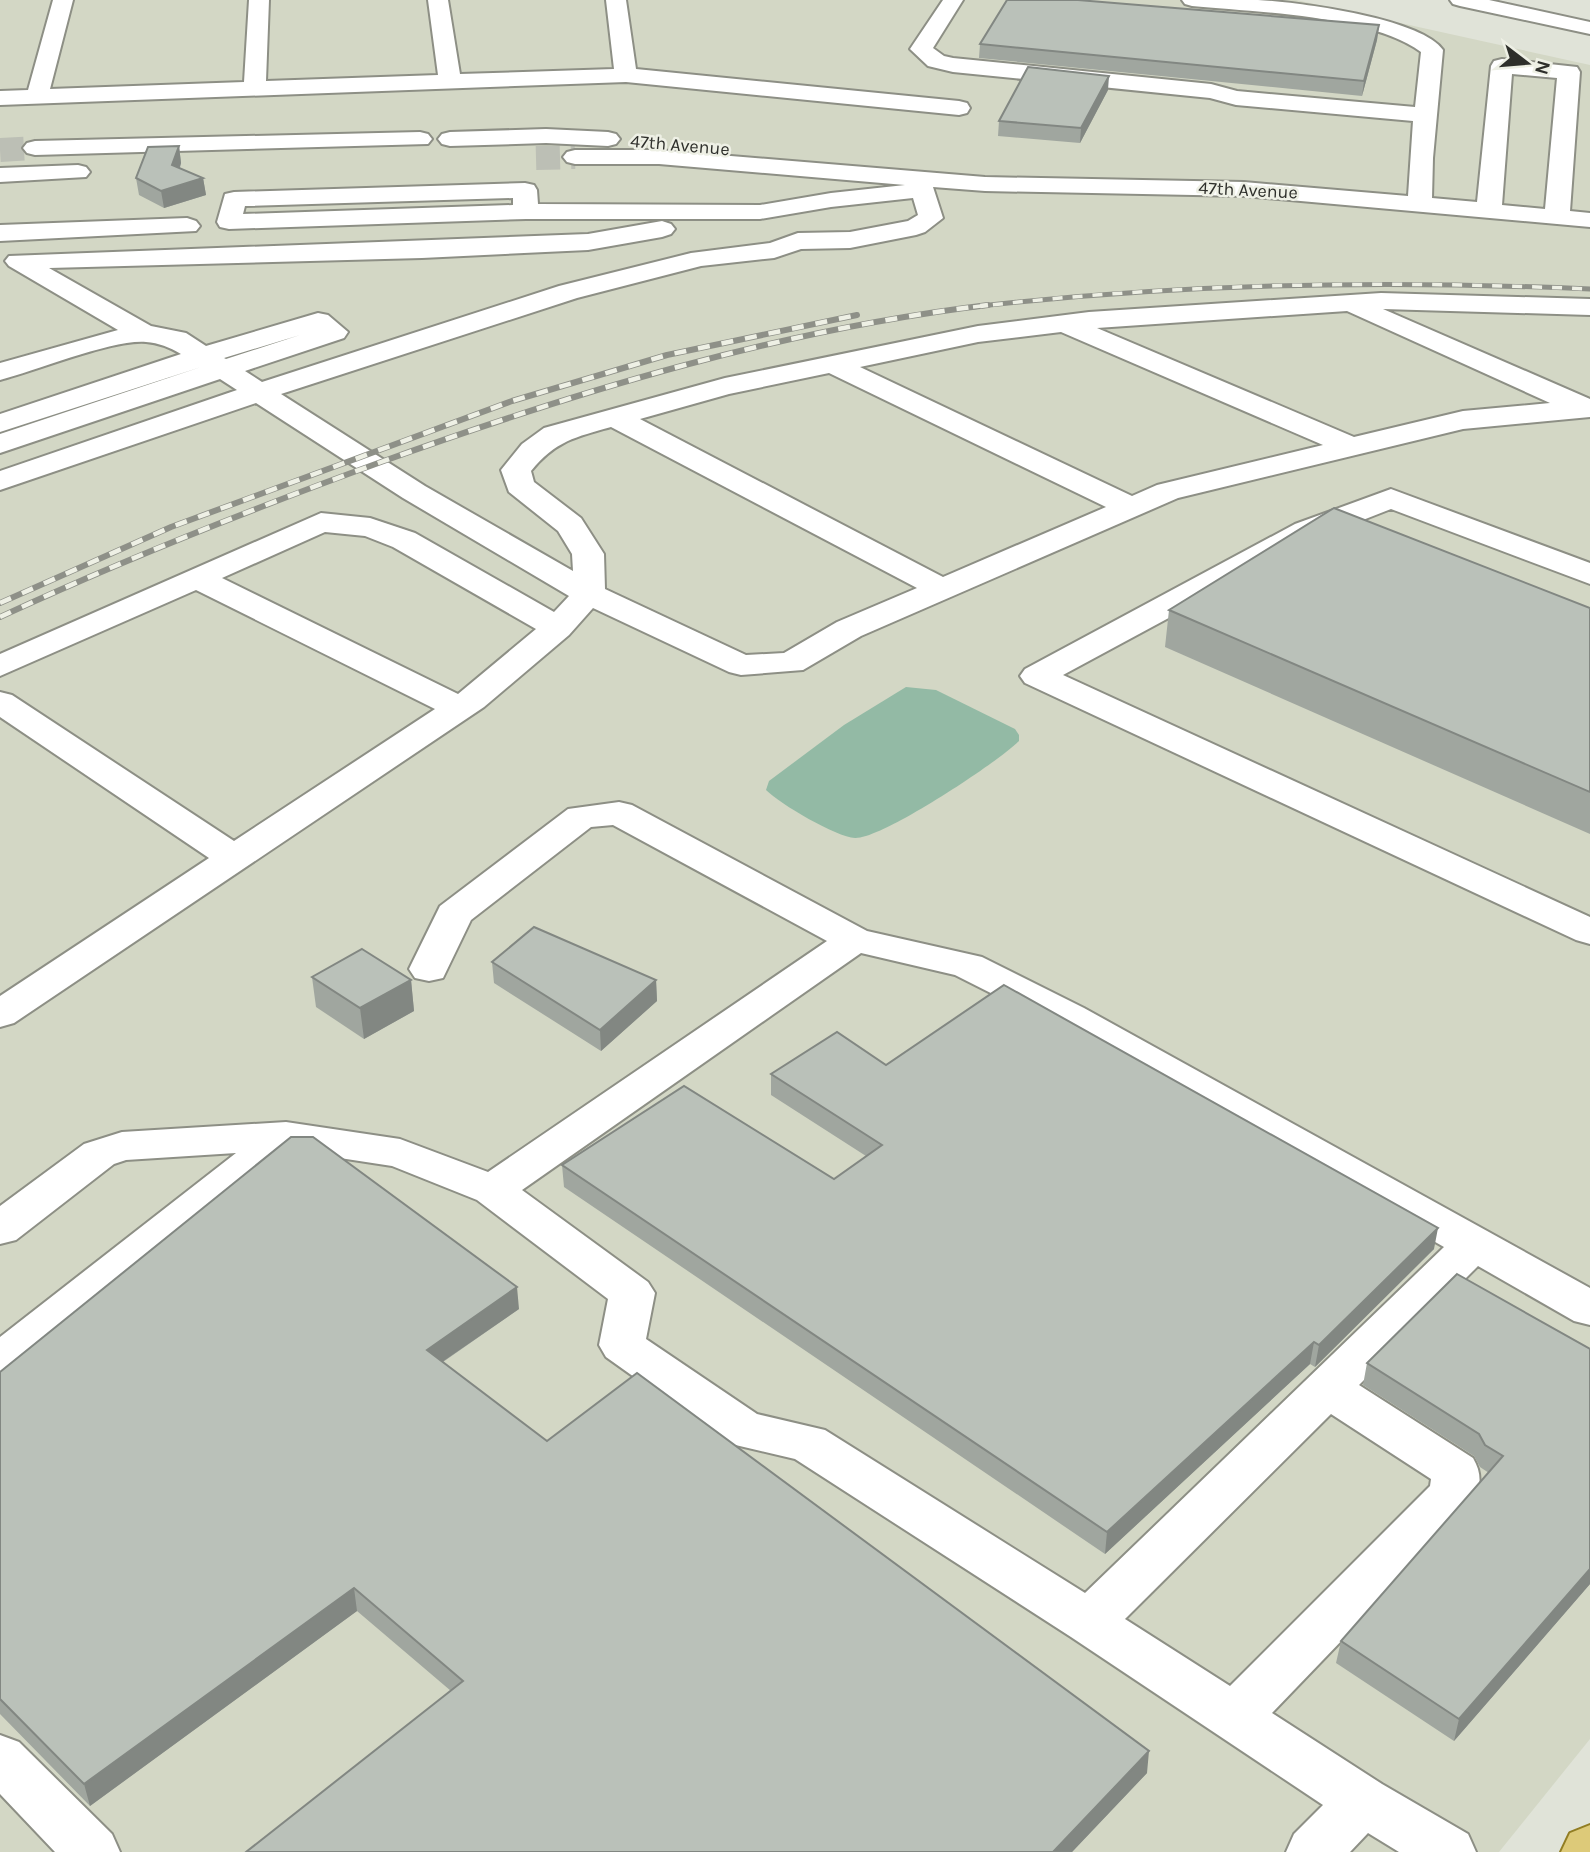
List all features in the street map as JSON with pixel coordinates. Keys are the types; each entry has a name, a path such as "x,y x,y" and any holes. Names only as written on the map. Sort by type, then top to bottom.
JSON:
{"street":[{"path":"37,97 63,0"},
{"path":"256,89 259,0"},
{"path":"438,0 450,81"},
{"path":"626,75 617,6 642,0"},
{"path":"953,0 921,49 936,61 953,65 1211,91 1236,98 1425,115"},
{"path":"1192,0 1249,5 1394,28 1418,38 1432,50 1420,204"},
{"path":"1460,0 1537,8 1590,29"},
{"path":"1489,210 1502,66 1569,72 1557,216"},
{"path":"0,98 626,75 959,108"},
{"name":"47th Avenue","path":"450,139 546,136 654,140 877,166 901,170 919,182"},
{"path":"35,149 536,158"},
{"path":"372,163 429,154"},
{"name":"47th Avenue","path":"575,157 659,157 919,182 1010,185 1167,182 1590,220"},
{"path":"0,175 107,171"},
{"path":"0,481 362,357 568,292 700,258 774,250 798,241 850,240 916,227 931,218 919,182 588,242 422,250 9,256"},
{"path":"526,212 525,190 234,199 229,222 526,212 760,212"},
{"path":"0,233 187,226"},
{"path":"9,256 143,333 176,339 414,492 589,594 741,665 790,663 849,629 1168,491 1462,420 1588,408"},
{"path":"0,1014 460,708 557,628 589,594 588,554 570,525 520,486 516,470 532,450 554,434 725,386 978,334 1063,323 1348,303 1499,302 1590,307"},
{"path":"1348,303 1588,408"},
{"path":"1063,323 1352,447"},
{"path":"0,372 102,341 143,333"},
{"path":"0,423 213,363"},
{"path":"0,443 213,363"},
{"path":"832,364 1131,507"},
{"path":"614,417 943,589"},
{"path":"1590,574 1391,498 1306,531 1037,676 1590,932"},
{"path":"0,666 321,522 361,526 404,540 557,628"},
{"path":"197,578 460,708"},
{"path":"0,702 234,858"},
{"path":"429,969 454,914 581,817 619,813 855,940 968,966 1070,1017 1590,1309"},
{"path":"492,1190 855,940"},
{"path":"0,1363 286,1136"},
{"path":"0,1229 99,1154 122,1146 286,1136 400,1153 492,1190 632,1293 622,1345 744,1430 808,1443 1089,1622 1362,1801 1448,1852"},
{"path":"1089,1622 1474,1244"},
{"path":"1234,1717 1454,1493 1456,1471 1327,1388"},
{"path":"0,1758 92,1852"},
{"path":"1314,1852 1362,1801"}],"shaded area":[{"path":"0,0 1296,0 1590,65 1590,1739 1499,1852 0,1852"},
{"path":"906,687 936,690 1015,729 1019,741 965,781 913,813 869,835 855,838 809,819 766,790 769,781 844,725"}],"building":[{"path":"1007,0 1078,0 1379,25 1364,81 980,44"},
{"path":"1028,67 1109,76 1081,128 999,121"},
{"path":"179,146 172,165 203,178 161,191 136,178 148,147"},
{"path":"1334,508 1590,608 1590,792 1169,610"},
{"path":"534,927 656,980 600,1030 492,962"},
{"path":"362,949 411,980 360,1008 312,977"},
{"path":"1004,985 1438,1228 1319,1345 1314,1342 1107,1532 562,1165 684,1086 834,1179 882,1145 771,1074 837,1032 886,1065"},
{"path":"291,1137 313,1137 517,1287 427,1350 547,1441 637,1373 1149,1751 1053,1852 246,1852 463,1681 354,1588 84,1784 0,1699 0,1372"},
{"path":"1457,1274 1590,1349 1590,1569 1459,1719 1341,1641 1503,1456 1485,1445 1479,1434 1367,1363"}],"tunnel":[{"path":"0,150 35,148"},
{"path":"536,158 575,157"}],"railway":[{"path":"976,307 1204,288 1358,284 1590,289"},
{"path":"976,307 988,305"},
{"path":"0,617 237,516 381,462 530,411 680,366 756,347 833,330 976,307"},
{"path":"0,603 171,527 512,401 667,355 857,315"}]}
